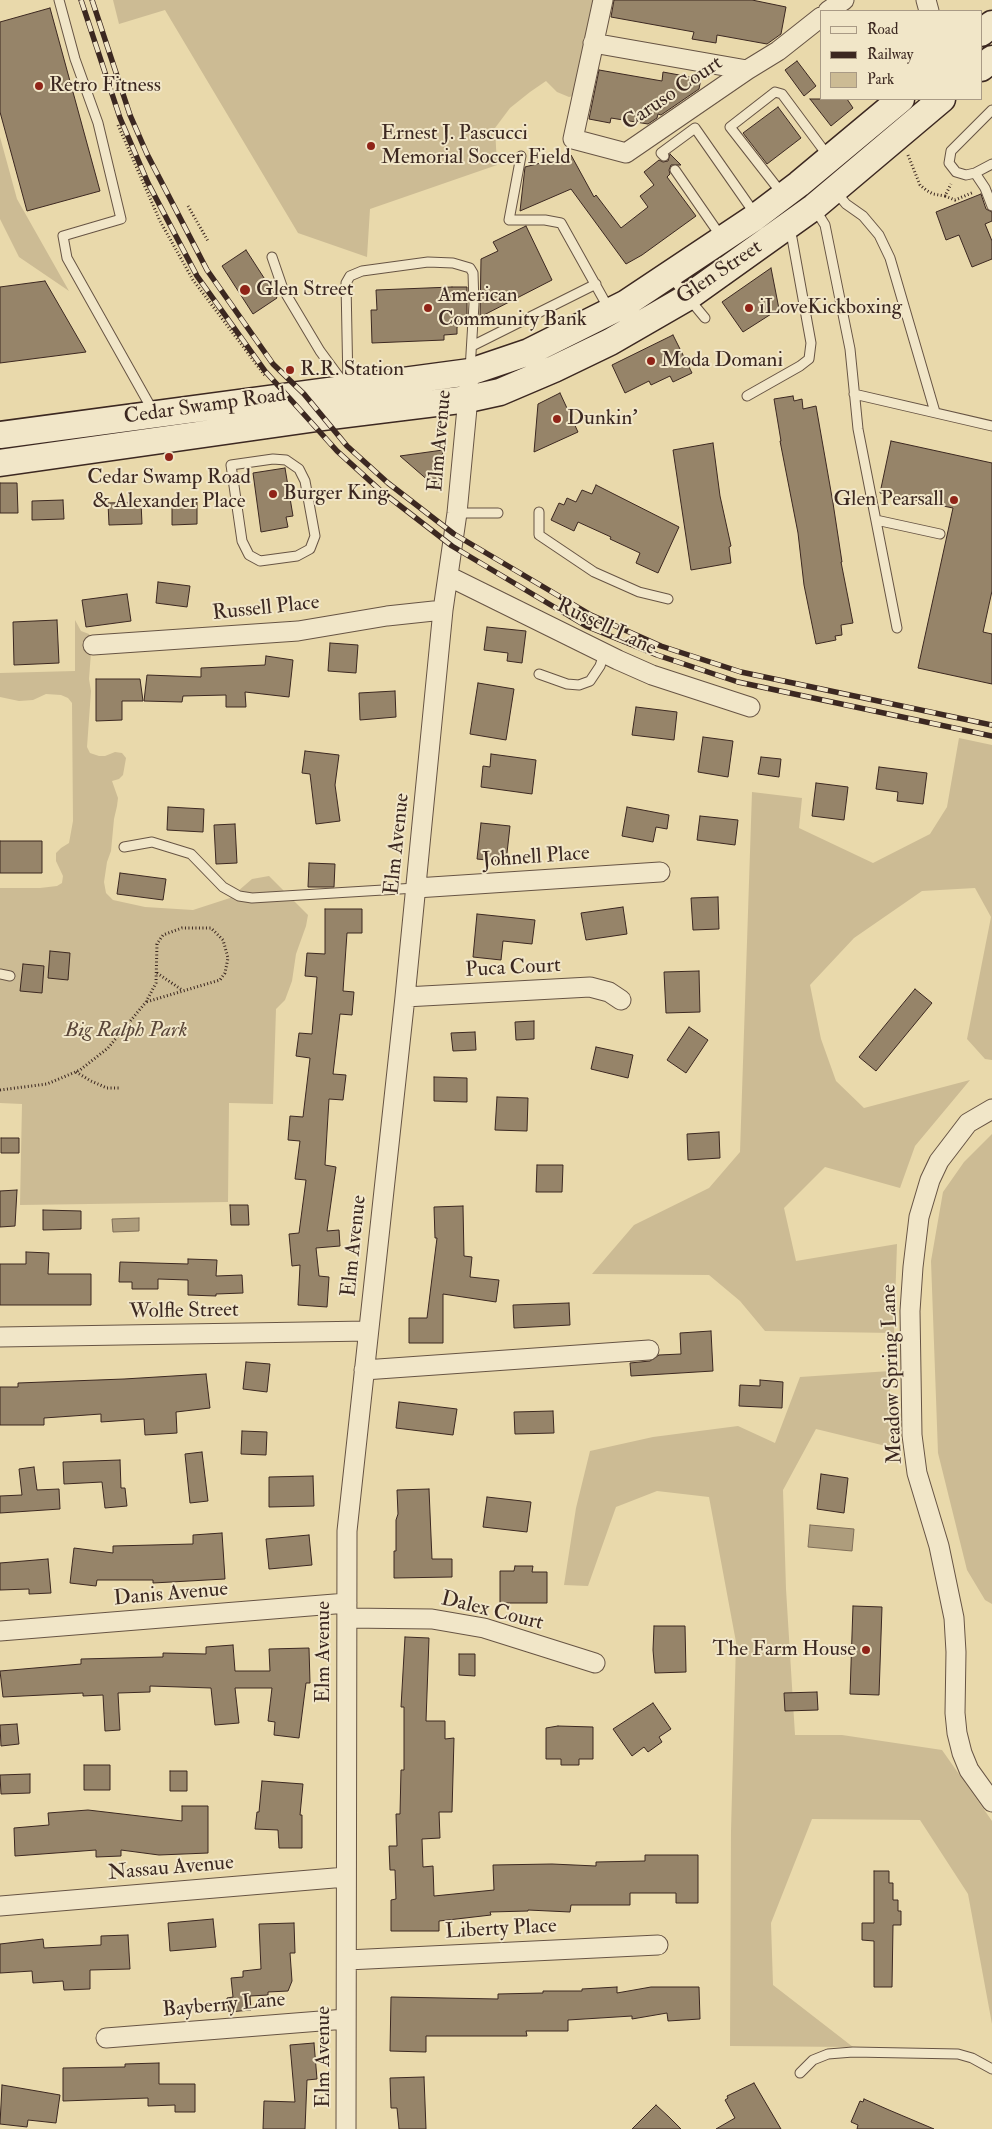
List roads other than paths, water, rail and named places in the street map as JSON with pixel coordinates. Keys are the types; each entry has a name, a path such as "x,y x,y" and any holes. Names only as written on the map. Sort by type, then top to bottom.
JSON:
{"main road":[{"path":"982,32 992,24"},
{"path":"982,67 992,59"},
{"name":"Glen Street","path":"468,399 500,392 554,369 610,342 688,297 801,196 900,100"},
{"name":"Glen Street","path":"470,372 529,352 611,311 670,275 723,239 801,196 941,100"},
{"name":"Cedar Swamp Road","path":"0,463 157,427 348,389 470,372"},
{"name":"Cedar Swamp Road","path":"0,435 157,427 468,399"}],"street":[{"path":"603,0 593,43 747,70 778,51 820,18"},
{"path":"829,10 844,0"},
{"name":"Caruso Court","path":"593,43 574,139 626,153 747,70"},
{"name":"Elm Avenue","path":"346,2129 348,1531 444,610 457,513 470,372"},
{"name":"Russell Lane","path":"448,576 604,654 652,675 750,707"},
{"name":"Russell Place","path":"93,645 298,631 387,616 444,610"},
{"name":"Johnell Place","path":"416,888 660,872"},
{"name":"Puca Court","path":"405,997 590,987 609,992 621,1000"},
{"name":"Meadow Spring Lane","path":"992,1109 968,1123 940,1161 930,1180 919,1218 910,1310 912,1435 917,1473 939,1546 954,1618 957,1733 969,1770 992,1802"},
{"name":"Wolfle Street","path":"0,1337 368,1331"},
{"path":"364,1370 649,1350"},
{"name":"Danis Avenue","path":"0,1631 347,1611"},
{"name":"Dalex Court","path":"347,1611 432,1619 484,1628 595,1663"},
{"name":"Nassau Avenue","path":"0,1906 346,1877"},
{"name":"Liberty Place","path":"347,1960 658,1945"},
{"name":"Bayberry Lane","path":"106,2038 346,2019"}],"lane":[{"path":"59,0 75,59 98,123 121,220 63,236 67,258 157,427"},
{"path":"747,396 809,359 810,343 792,238 801,196 782,94 775,92 730,126 801,196 825,225 850,349 858,429 897,628"},
{"path":"992,110 951,151 948,163 956,172 966,175 975,173 992,164"},
{"path":"664,156 661,153 695,128 801,196 846,204 863,216 879,235 890,258 935,412"},
{"path":"521,156 509,220 545,220 561,223 611,311"},
{"path":"674,170 723,239"},
{"path":"975,173 985,188 992,206"},
{"path":"272,256 282,289 320,351 348,389"},
{"path":"348,389 346,283 350,276 362,270 428,262 453,262 470,268 473,273 474,304 470,372"},
{"path":"670,275 705,318"},
{"path":"472,346 596,284"},
{"path":"854,394 992,426"},
{"path":"273,459 286,460 299,469 305,481 313,520 315,536 310,549 297,556 260,561 249,555 242,541 231,465 273,459"},
{"path":"457,513 498,512"},
{"path":"539,512 539,536 594,572 639,592 668,599"},
{"path":"876,520 940,534"},
{"path":"539,674 567,684 579,685 590,681 600,666 604,654"},
{"path":"124,847 152,842 191,854 223,887 239,896 252,898 416,888"},
{"path":"0,974 10,976"},
{"path":"800,2073 813,2060 828,2054 853,2052 958,2054 972,2058 992,2069"}],"railway":[{"path":"81,0 120,118 148,183 197,276 265,371 337,451 381,491 452,546 586,626 657,655 738,682 992,736"},
{"path":"92,0 130,115 147,154 207,270 273,364 304,394 347,446 388,483 454,534 591,615 661,646 741,672 992,725"}],"place":[{"name":"Retro Fitness","path":"39,86"},
{"name":"Ernest J. Pascucci Memorial Soccer Field","path":"371,146"},
{"name":"Glen Street","path":"245,290"},
{"name":"American Community Bank","path":"428,308"},
{"name":"iLoveKickboxing","path":"749,308"},
{"name":"Moda Domani","path":"651,361"},
{"name":"R.R. Station","path":"290,370"},
{"name":"Dunkin'","path":"557,419"},
{"name":"Cedar Swamp Road & Alexander Place","path":"169,457"},
{"name":"Burger King","path":"273,494"},
{"name":"Glen Pearsall","path":"954,500"},
{"name":"The Farm House","path":"866,1650"}],"park label":[{"name":"Big Ralph Park","path":"126,1031"}]}
